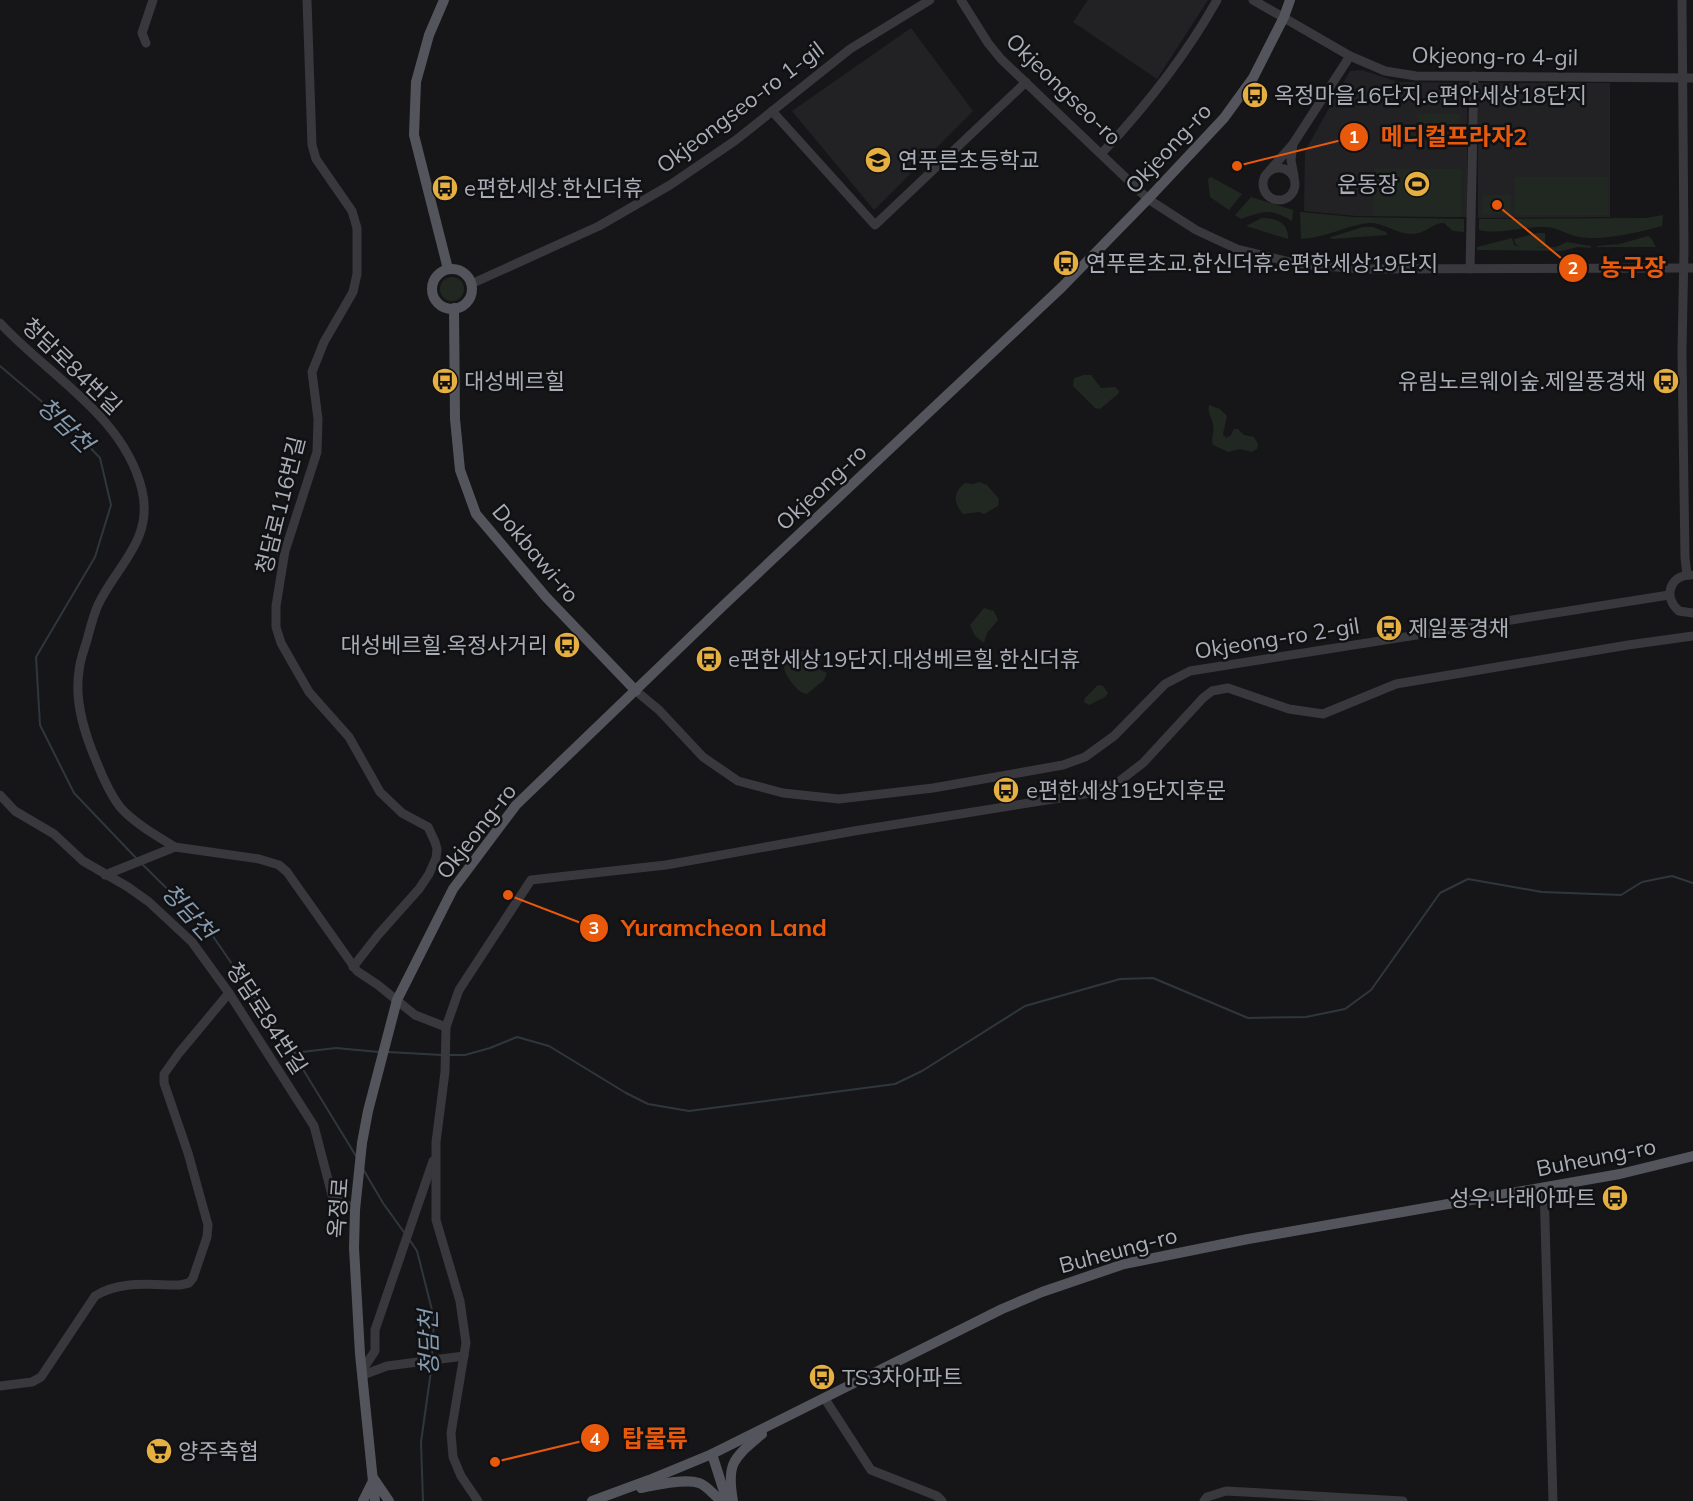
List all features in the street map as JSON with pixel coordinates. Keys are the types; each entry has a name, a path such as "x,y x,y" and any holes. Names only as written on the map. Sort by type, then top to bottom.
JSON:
{"main road":[{"path":"444,0 429,35 416,82 414,135 448,269"},
{"name":"Okjeong-ro","path":"379,1065 395,1006 453,889 516,805 725,604 1062,287 1148,199 1224,118 1253,78 1284,17 1289,1"},
{"path":"448,269 465,273 471,284 472,290 466,302 454,308 442,305 433,295 432,288 436,276 448,269"},
{"name":"Dokbawi-ro","path":"454,308 455,418 460,470 476,514 546,597 636,691"},
{"name":"옥정로","path":"363,1372 354,1248 356,1204 362,1143 379,1065"},
{"name":"Buheung-ro","path":"592,1501 712,1454 1002,1309 1042,1292 1124,1264 1248,1239 1620,1174 1693,1156"},
{"path":"363,1372 375,1501"},
{"path":"733,1501 729,1483 730,1468 736,1458 774,1424"},
{"path":"712,1454 727,1501"},
{"path":"363,1501 374,1479"},
{"path":"374,1479 389,1501"},
{"path":"623,1490 677,1482 698,1482 722,1501"}],"street":[{"path":"146,43 142,33 153,0"},
{"name":"청담로116번길","path":"307,0 312,146 316,159 352,211 357,228 357,274 353,292 324,342 314,367 312,378 319,432 317,452 285,551 276,627 281,644 309,692 349,737 385,798 402,813 428,828 435,842 436,858 418,889 353,967"},
{"name":"Okjeongseo-ro 1-gil","path":"471,284 599,226 670,185 736,140 850,49 930,0"},
{"name":"Okjeongseo-ro","path":"961,0 1001,59 1148,199 1186,224 1217,240 1298,264 1361,269 1688,268"},
{"path":"1102,153 1175,68 1218,0"},
{"name":"Okjeong-ro 4-gil","path":"1253,0 1350,56 1385,71 1404,75 1693,78"},
{"path":"1682,0 1688,268 1682,456 1685,558 1690,575 1676,579 1669,595 1671,602 1679,611 1693,613"},
{"path":"1293,144 1291,160 1295,181 1294,193 1284,200 1274,200 1265,193 1263,187 1265,177 1293,144 1350,56"},
{"path":"1470,270 1474,76"},
{"path":"772,111 875,225 1026,82"},
{"path":"1268,172 1282,168 1292,173 1295,181"},
{"name":"청담로84번길","path":"0,323 94,410 123,447 139,480 144,501 142,524 130,555 102,597 93,619 79,671 83,728 113,796 127,814 171,848 259,859 279,865 294,881 353,967 378,985 395,1006 446,1031"},
{"name":"Okjeong-ro 2-gil","path":"636,691 659,710 703,757 738,781 783,793 839,799 933,788 1063,765 1085,757 1114,736 1165,684 1190,670 1669,595"},
{"path":"478,1501 461,1476 453,1457 451,1433 459,1357 466,1343 460,1301 436,1220 436,1153 445,1072 446,1031 459,990 531,880 666,864 1085,794 1117,783 1143,763 1203,698 1212,692 1228,688 1289,709 1323,714 1396,684 1693,636"},
{"name":"청담로84번길","path":"0,795 15,811 54,834 83,861 128,887 165,916 192,942 229,993 314,1126 332,1195 356,1204"},
{"path":"105,875 171,848"},
{"path":"0,1386 32,1382 41,1377 95,1296 106,1288 118,1285 180,1285 189,1283 194,1278 207,1237 208,1225 188,1153 164,1083 164,1074 178,1053 229,993"},
{"path":"363,1372 375,1351 375,1330 436,1153"},
{"path":"1544,1187 1553,1501"},
{"path":"363,1372 387,1366 459,1357"},
{"path":"825,1399 871,1470 937,1496 942,1501"},
{"path":"1204,1501 1207,1497 1226,1491 1403,1501"}],"shaded area":[{"path":"1088,0 1208,0 1157,79 1073,22"},
{"name":"연푸른초등학교","path":"911,28 973,111 874,210 792,111"},
{"path":"1362,70 1398,82 1467,83 1467,217 1356,216 1304,211 1305,151 1350,71"},
{"path":"1478,83 1610,83 1610,217 1478,218"},
{"path":"1418,114 1460,114 1460,130 1418,130"},
{"name":"운동장","path":"1374,169 1461,169 1461,217 1373,216"},
{"path":"1211,177 1242,194 1229,210 1210,197 1208,179"},
{"path":"1515,177 1608,177 1608,215 1515,215"},
{"path":"1483,195 1511,195 1511,214 1482,214"},
{"path":"1251,197 1293,210 1292,221 1278,214 1267,212 1241,219 1235,215"},
{"path":"1300,212 1354,217 1464,219 1464,232 1453,231 1444,223 1411,234 1369,223 1301,239"},
{"path":"1663,215 1662,226 1599,238 1580,237 1544,227 1479,230 1479,219 1646,218"},
{"path":"1262,218 1281,222 1286,229 1288,239 1246,226"},
{"path":"1363,227 1373,227 1386,232 1387,235 1331,239 1331,237"},
{"path":"1545,233 1545,247 1533,248 1556,247 1567,242 1591,246 1591,248 1578,247 1561,251 1477,250 1477,247 1512,238 1514,245 1519,247 1514,239"},
{"path":"1648,236 1656,247 1597,247 1620,244"},
{"path":"452,277 460,281 464,289 460,297 452,301 444,297 440,289 444,281"},
{"path":"1091,375 1101,388 1115,387 1119,391 1118,394 1100,409 1095,408 1073,386 1074,378"},
{"path":"1209,405 1220,409 1227,416 1223,434 1226,438 1234,429 1238,429 1244,435 1254,437 1258,444 1257,449 1252,452 1240,449 1228,452 1213,445"},
{"path":"979,482 987,485 999,499 998,506 984,514 979,512 963,514 956,502 956,494 965,483"},
{"path":"984,608 994,611 998,620 987,633 984,643 975,636 970,625"},
{"path":"800,650 811,659 810,665 827,673 824,680 807,694 795,687 784,668 789,656"},
{"path":"1098,685 1103,686 1108,693 1105,697 1089,705 1084,702 1085,698"}],"waterway":[{"name":"청담천","path":"0,366 67,423 100,458 111,505 95,557 36,657 40,725 74,793 136,858"},
{"name":"청담천","path":"142,864 208,929 293,1053 356,1156"},
{"path":"448,1055 465,1055 517,1037 549,1046 648,1104 689,1111 895,1084 922,1071 1025,1006 1120,979 1153,978 1248,1018 1306,1017 1345,1009 1371,990 1440,893 1468,879 1542,892 1621,895 1642,882 1672,876 1693,883"},
{"path":"293,1053 336,1048 379,1052"},
{"path":"388,1052 442,1055"},
{"name":"청담천","path":"363,1169 383,1203 406,1235"},
{"name":"청담천","path":"409,1239 417,1251 434,1318 432,1358"},
{"name":"청담천","path":"423,1501 421,1442 432,1364"}],"place":[{"name":"옥정마을16단지.e편안세상18단지","path":"1255,95"},
{"name":"연푸른초등학교","path":"878,160"},
{"name":"메디컬프라자2","path":"1237,166"},
{"name":"운동장","path":"1417,184"},
{"name":"e편한세상.한신더휴","path":"445,188"},
{"name":"농구장","path":"1497,205"},
{"name":"연푸른초교.한신더휴.e편한세상19단지","path":"1066,263"},
{"name":"대성베르힐","path":"445,381"},
{"name":"유림노르웨이숲.제일풍경채","path":"1666,381"},
{"name":"제일풍경채","path":"1389,628"},
{"name":"대성베르힐.옥정사거리","path":"567,645"},
{"name":"e편한세상19단지.대성베르힐.한신더휴","path":"709,659"},
{"name":"e편한세상19단지후문","path":"1006,790"},
{"name":"Yuramcheon Land","path":"508,895"},
{"name":"성우.나래아파트","path":"1615,1198"},
{"name":"TS3차아파트","path":"822,1377"},
{"name":"양주축협","path":"159,1451"},
{"name":"탑물류","path":"495,1462"}]}
